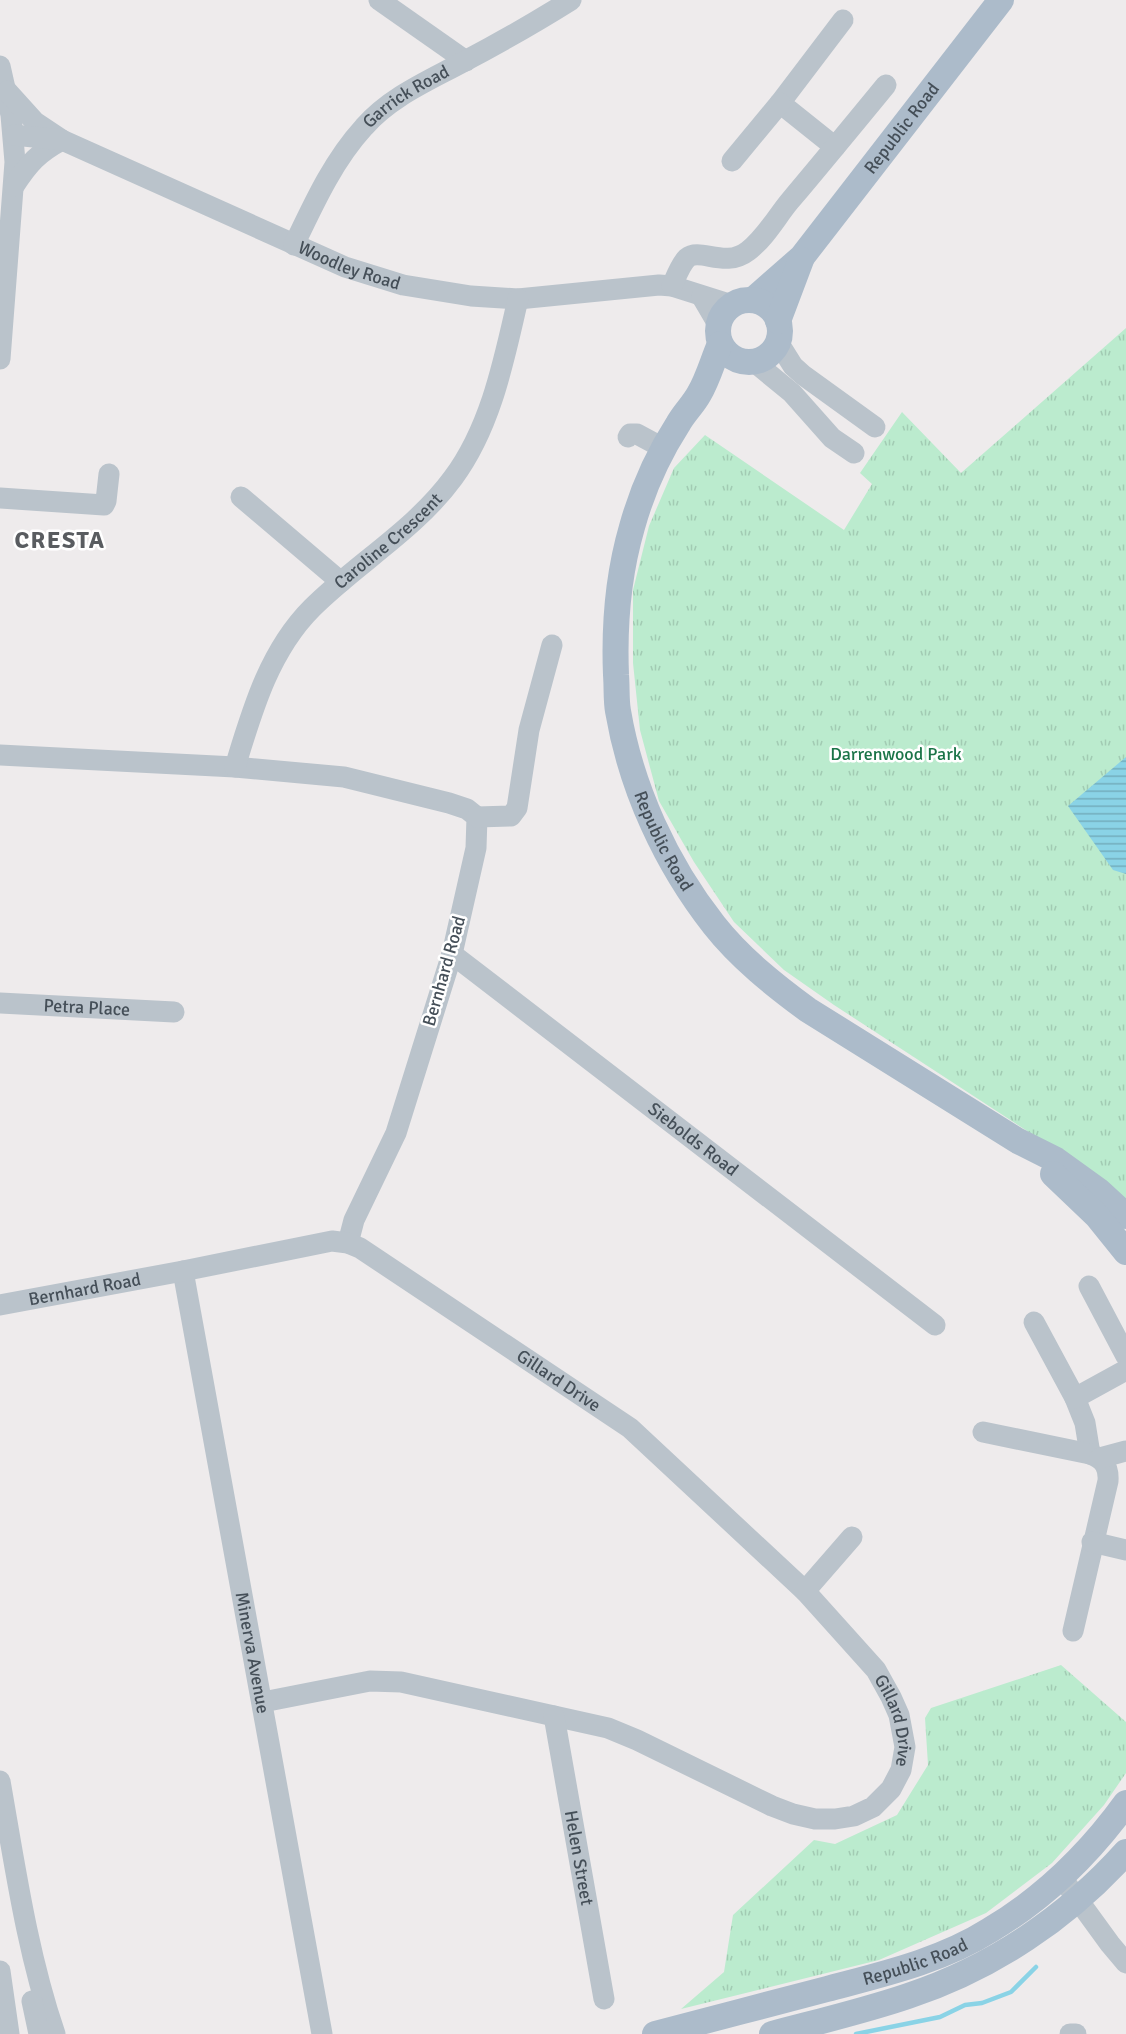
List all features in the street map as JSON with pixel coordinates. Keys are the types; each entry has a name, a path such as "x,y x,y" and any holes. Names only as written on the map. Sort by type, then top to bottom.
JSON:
{"main road":[{"name":"Republic Road","path":"1001,0 802,257 731,319 699,394 663,448 632,526 619,584 615,648 618,711 630,760 649,817 666,850 686,885 715,926 749,963 776,987 808,1010 1018,1141 1056,1160 1099,1191 1126,1216"},
{"name":"Republic Road","path":"778,332 802,257"},
{"path":"760,302 770,308 778,332 772,352 762,359 749,361 738,360 728,354 731,319 760,302"},
{"name":"Republic Road","path":"699,394 749,361"},
{"name":"Republic Road","path":"1018,1141 1097,1216 1126,1252"},
{"name":"Republic Road","path":"655,2034 906,1967 956,1948 1016,1914 1062,1878 1097,1840 1126,1803"},
{"name":"Republic Road","path":"772,2034 907,1997 990,1961 1014,1947 1078,1900 1126,1852"}],"street":[{"path":"380,0 466,61"},
{"name":"Garrick Road","path":"294,245 325,181 346,147 365,125 395,100 571,0"},
{"path":"732,161 780,103 843,20"},
{"path":"0,66 14,135 14,186 0,359"},
{"path":"672,286 687,258 693,254 728,259 747,252 760,240 886,85"},
{"path":"6,91 35,122 62,140 43,150 32,160 14,186"},
{"path":"780,103 835,147"},
{"name":"Woodley Road","path":"14,135 62,140 345,267 403,285 471,296 518,299 649,285 672,286 702,297 731,319"},
{"name":"Caroline Crescent","path":"235,767 262,685 275,658 292,632 311,609 430,504 453,478 470,450 494,392 518,299"},
{"path":"778,332 793,366 875,427"},
{"path":"749,361 792,393 832,438 854,453"},
{"path":"628,437 630,434 638,434 663,448"},
{"path":"0,498 104,505 109,474"},
{"path":"241,497 341,582"},
{"path":"0,755 235,767 327,775 362,780 467,809 477,817 506,817 511,816 517,808 528,730 552,645"},
{"name":"Bernhard Road","path":"0,1305 315,1244 332,1241 348,1243 354,1220 396,1133 452,954 476,848 477,817"},
{"name":"Siebolds Road","path":"452,954 935,1325"},
{"name":"Petra Place","path":"0,1003 174,1012"},
{"name":"Gillard Drive","path":"263,1702 370,1681 389,1680 608,1728 772,1806 815,1819 854,1816 873,1807 891,1790 901,1770 905,1746 899,1715 891,1697 876,1670 805,1591 630,1428 380,1260 348,1243"},
{"name":"Minerva Avenue","path":"183,1271 322,2034"},
{"path":"1089,1286 1126,1356"},
{"path":"1034,1322 1075,1398 1106,1463 1073,1631"},
{"path":"1075,1398 1126,1370"},
{"path":"983,1432 1106,1463 1126,1451"},
{"path":"805,1591 852,1537"},
{"path":"1092,1542 1126,1550"},
{"name":"Helen Street","path":"554,1716 604,1999"},
{"path":"0,1781 23,1908 45,2004 55,2034"},
{"path":"1062,1878 1126,1963"},
{"path":"23,1908 33,2004 39,2034"},
{"path":"0,1971 9,2034"},
{"path":"1070,2034 1076,2034"}],"green space":[{"name":"Darrenwood Park","path":"1126,328 1126,1200 1107,1183 784,970 734,922 694,862 659,801 640,730 633,663 633,590 649,526 674,468 705,435 844,530 872,484 860,473 902,412 961,473"},
{"path":"1061,1665 1126,1722 1126,1773 1104,1805 1052,1863 986,1913 879,1960 681,2009 724,1972 733,1915 814,1840 835,1844 897,1815 928,1765 925,1718 931,1708"}],"water":[{"path":"1126,757 1126,874 1113,870 1068,806"}],"waterway":[{"path":"856,2034 940,2017 965,2005 982,2003 1011,1992 1036,1967"}],"district":[{"name":"CRESTA","path":"60,540"}]}
